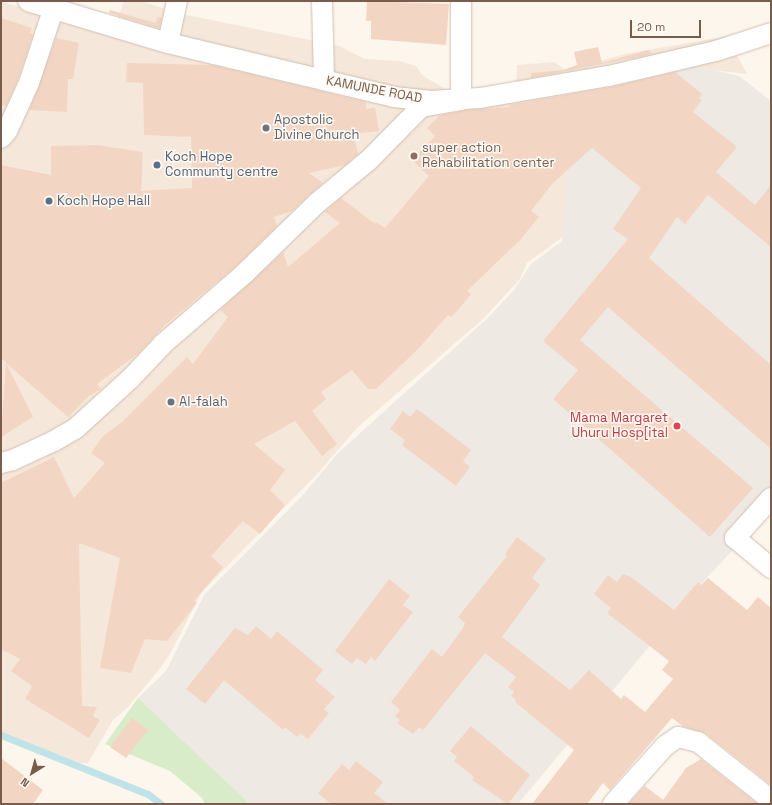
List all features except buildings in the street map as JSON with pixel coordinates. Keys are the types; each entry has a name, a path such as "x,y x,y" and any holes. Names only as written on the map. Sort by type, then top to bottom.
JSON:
{"street":[{"name":"KAMUNDE ROAD","path":"28,1 55,4 116,29 168,43 394,97 432,101 461,100 609,76 716,51 771,33"},
{"path":"168,43 177,1"},
{"path":"322,1 324,80"},
{"path":"1,463 13,460 54,441 75,429 131,378 163,344 244,274 317,204 369,160 421,107 461,100 461,1"},
{"path":"1,138 7,131 29,83 55,4"},
{"path":"771,498 735,538 771,568"},
{"path":"613,804 665,746 678,737 698,742 771,800"}],"shaded area":[{"path":"1,1 42,15 1,129"},
{"path":"124,1 141,1 177,13 339,46 365,59 399,61 416,66 423,76 458,96 516,84 517,65 554,62 566,70 625,54 727,36 747,74 679,66 564,236 527,263 520,279 483,319 358,427 317,474 202,592 170,654 158,671 128,707 113,720 88,763 76,763 47,754 1,733 1,146 60,21 111,37"},
{"path":"662,58 739,76 771,101 771,509 703,582 518,804 250,804 138,698 166,671 204,595 303,495 338,453 491,315 514,290 531,264 562,241 569,154 616,91"}],"green space":[{"path":"138,698 250,804 205,804 202,798 170,771 105,744"}],"waterway":[{"path":"1,735 148,794 161,804"}],"place":[{"name":"Apostolic Divine Church","path":"266,128"},
{"name":"super action Rehabilitation center","path":"414,156"},
{"name":"Koch Hope Communty centre","path":"157,165"},
{"name":"Koch Hope Hall","path":"49,201"},
{"name":"Al-falah","path":"171,402"},
{"name":"Mama Margaret Uhuru Hosp[ital","path":"677,426"}]}
